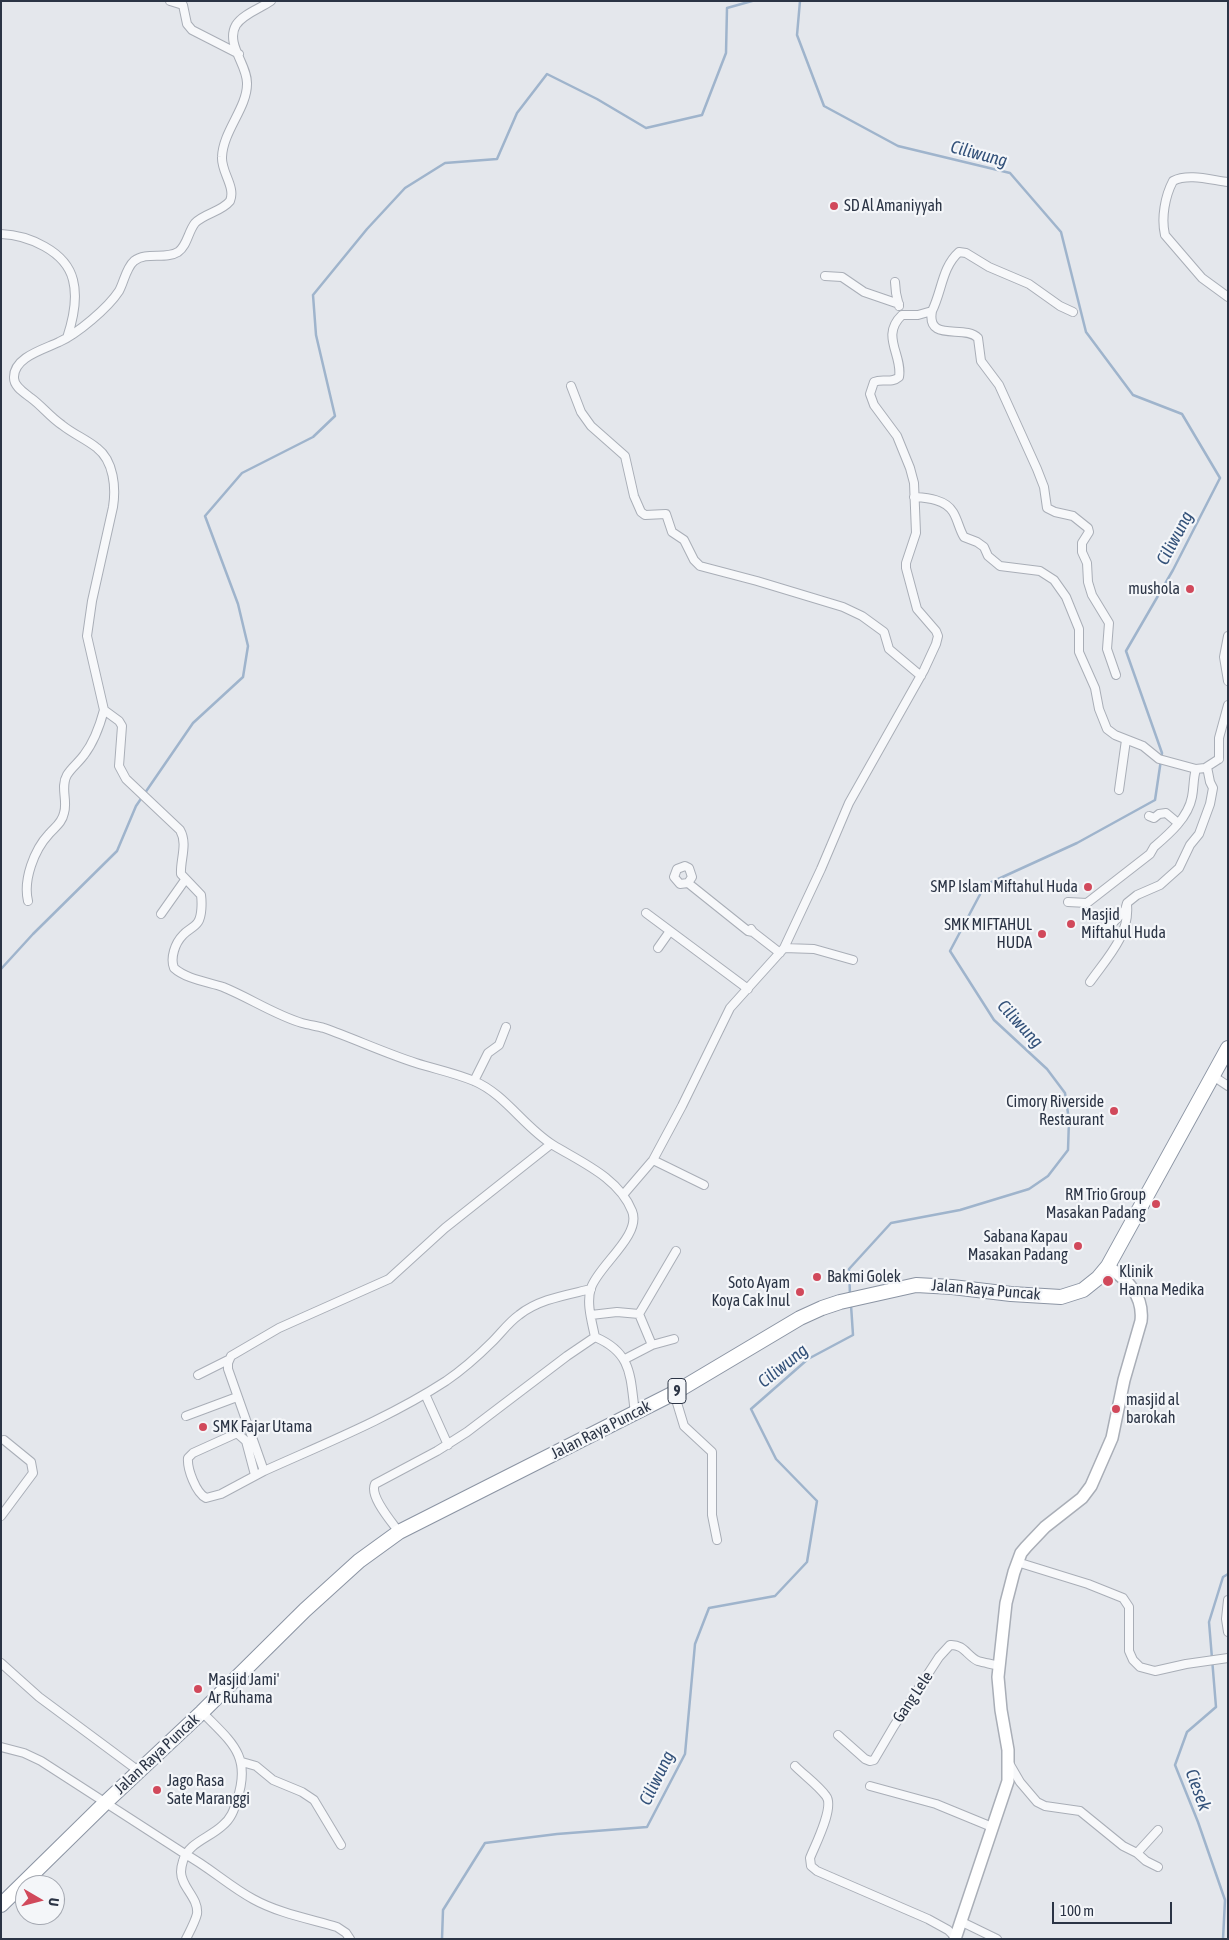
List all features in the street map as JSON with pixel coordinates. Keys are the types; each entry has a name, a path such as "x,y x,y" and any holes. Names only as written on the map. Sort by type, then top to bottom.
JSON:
{"highway":[{"name":"Jalan Raya Puncak","path":"1,1905 305,1610 367,1554 399,1532 635,1413 800,1318 840,1302 916,1285 1061,1297 1083,1290 1098,1278 1108,1266 1228,1048"}],"street":[{"path":"170,1 183,5 188,24 192,30 239,54"},
{"path":"28,901 26,892 28,875 34,858 43,841 58,825 65,812 66,778 88,750 100,726 104,710 87,636 92,601 113,507 114,486 112,474 102,452 54,419 22,392 15,383 16,370 26,358 67,338 112,300 119,290 131,264 136,260 144,256 166,255 178,252 184,245 191,229 199,220 227,205 230,201 232,192 222,159 226,141 247,88 247,77 234,42 236,25 271,1"},
{"path":"1228,182 1193,178 1178,178 1173,181 1166,202 1164,228 1166,234 1202,278 1228,297"},
{"path":"1,234 28,238 41,245 54,254 71,274 75,299 67,338"},
{"path":"1073,312 1060,306 1029,284 989,267 966,253 960,252 953,258 945,271 931,318 933,324 942,331 970,333 978,338 981,361 999,384 1037,469 1044,488 1047,508 1072,516 1088,528 1089,532 1082,543 1082,552 1092,595 1109,623 1106,649 1116,675"},
{"path":"825,276 842,277 864,292 899,304"},
{"path":"895,282 902,315"},
{"path":"902,315 918,315 932,311"},
{"path":"623,1195 653,1160 734,1002 782,950 821,869 849,802 936,644 938,636 933,626 917,609 906,568 916,533 914,483 897,436 870,399 874,382 880,380 894,381 899,377 899,364 892,338 895,324 902,315"},
{"path":"571,386 581,412 591,426 625,456 634,496 641,512 645,515 666,514 674,534 684,540 694,560 700,566 758,581 853,610 884,632 889,649 920,676"},
{"path":"914,497 936,500 949,506 954,512 964,537 984,547 988,556 1000,566 1040,571 1054,580 1066,597 1079,629 1079,652 1095,688 1099,710 1107,730 1143,746 1159,759 1196,769 1207,767 1219,759"},
{"path":"1228,636 1224,657 1228,681"},
{"path":"1219,759 1219,738 1228,705"},
{"path":"104,710 121,724 120,769 124,777 182,834 184,844 181,870 185,880 200,893 201,908 198,922 182,936 174,950 173,964 177,971 224,988 301,1023 322,1027 398,1057 474,1081 490,1090 551,1144 586,1164 623,1195 632,1211 633,1225 590,1289 589,1305 595,1337"},
{"path":"1119,790 1126,740"},
{"path":"1219,759 1228,763"},
{"path":"1096,935 1107,929 1125,910 1127,903 1137,895 1160,885 1179,868 1190,845 1199,834 1210,804 1213,788 1207,767"},
{"path":"1068,902 1087,902 1150,854 1154,847 1185,814 1189,805 1196,769"},
{"path":"1149,816 1154,818 1159,814 1166,814 1178,823"},
{"path":"161,914 185,880"},
{"path":"689,882 753,932 782,950 814,949 853,960"},
{"path":"1090,982 1114,950 1122,935 1128,917 1127,903"},
{"path":"646,913 748,989"},
{"path":"658,948 670,931"},
{"path":"474,1081 488,1053 499,1045 506,1027"},
{"path":"1213,1076 1228,1086"},
{"path":"198,1376 228,1360 236,1352 279,1328 378,1285 394,1275 445,1228 551,1144"},
{"path":"653,1160 704,1184"},
{"path":"639,1314 676,1251"},
{"path":"795,1766 827,1796 829,1804 828,1812 810,1858 812,1868 928,1919 955,1938 1006,1785 1009,1763 1001,1710 999,1666 1006,1603 1017,1562 1021,1553 1045,1526 1086,1493 1112,1438 1142,1311 1134,1289 1108,1266"},
{"path":"255,1476 246,1441 238,1434 193,1453 188,1458 188,1465 199,1493 210,1498 220,1494 255,1476 264,1471 379,1419 425,1394 464,1367 525,1311 541,1303 590,1289"},
{"path":"591,1315 617,1312 639,1314"},
{"path":"639,1314 652,1345"},
{"path":"595,1337 609,1344 625,1359 635,1413"},
{"path":"399,1532 376,1499 373,1490 374,1486 448,1445 489,1417 567,1356 595,1337"},
{"path":"625,1359 652,1345 674,1339"},
{"path":"228,1360 228,1369 264,1471"},
{"path":"674,1392 684,1426 712,1452 712,1515 717,1540"},
{"path":"425,1394 448,1445"},
{"path":"186,1416 238,1397"},
{"path":"1,1516 29,1480 33,1470 31,1462 26,1456 4,1440"},
{"path":"1017,1562 1088,1584 1123,1598 1129,1608 1129,1651 1133,1660 1140,1667 1155,1671 1228,1658"},
{"path":"1228,1600 1226,1619 1228,1632"},
{"name":"Gang Lele","path":"838,1735 865,1759 874,1760 894,1726 943,1652 950,1645 956,1644 978,1661 999,1666"},
{"path":"1,1663 39,1697 140,1772"},
{"path":"186,1939 197,1911 181,1875 185,1854 192,1846 223,1826 229,1819 239,1794 242,1762 233,1744 202,1712"},
{"path":"1,1747 24,1753 41,1761 203,1864 255,1900 337,1927 346,1933 350,1939"},
{"path":"242,1762 256,1766 273,1780 302,1792 314,1800 341,1844"},
{"path":"1009,1763 1020,1782 1037,1802 1045,1806 1080,1811 1123,1846 1158,1867"},
{"path":"870,1786 936,1804 992,1827"},
{"path":"1137,1853 1158,1830"},
{"path":"960,1921 997,1939"}],"waterway":[{"path":"1,969 33,934 117,851 136,806 193,723 243,677 248,646 238,604 205,516 242,473 313,437 335,416 316,335 313,295 367,229 405,188 445,163 497,159 517,113 547,74 597,99 646,128 702,115 726,53 727,8 752,1"},
{"name":"Ciliwung","path":"800,1 797,35 824,106 898,146 1010,173 1061,232 1086,332 1133,395 1182,414 1220,478 1173,570 1126,651 1162,753 1155,800 1077,843 985,885 950,951 994,1020 1047,1069 1065,1093 1069,1120 1068,1150 1048,1176 1029,1189 960,1210 891,1223 849,1269 850,1295"},
{"name":"Ciliwung","path":"442,1939 443,1910 485,1843 557,1834 647,1827 685,1754 695,1644 709,1608 775,1596 807,1562 817,1501 776,1459 751,1409 808,1359 853,1335 851,1305"},
{"name":"Ciesek","path":"1223,1939 1225,1900 1198,1822 1175,1765 1187,1732 1216,1707 1209,1622 1223,1577 1228,1574"}],"place":[{"name":"SD Al Amaniyyah","path":"834,206"},
{"name":"mushola","path":"1190,589"},
{"name":"SMP Islam Miftahul Huda","path":"1088,887"},
{"name":"Masjid Miftahul Huda","path":"1071,924"},
{"name":"SMK MIFTAHUL HUDA","path":"1042,934"},
{"name":"Cimory Riverside Restaurant","path":"1114,1111"},
{"name":"RM Trio Group Masakan Padang","path":"1156,1204"},
{"name":"Sabana Kapau Masakan Padang","path":"1078,1246"},
{"name":"Bakmi Golek","path":"817,1277"},
{"name":"Klinik Hanna Medika","path":"1108,1281"},
{"name":"Soto Ayam Koya Cak Inul","path":"800,1292"},
{"name":"masjid al barokah","path":"1116,1409"},
{"name":"SMK Fajar Utama","path":"203,1427"},
{"name":"Masjid Jami' Ar Ruhama","path":"198,1689"},
{"name":"Jago Rasa Sate Maranggi","path":"157,1790"}]}
